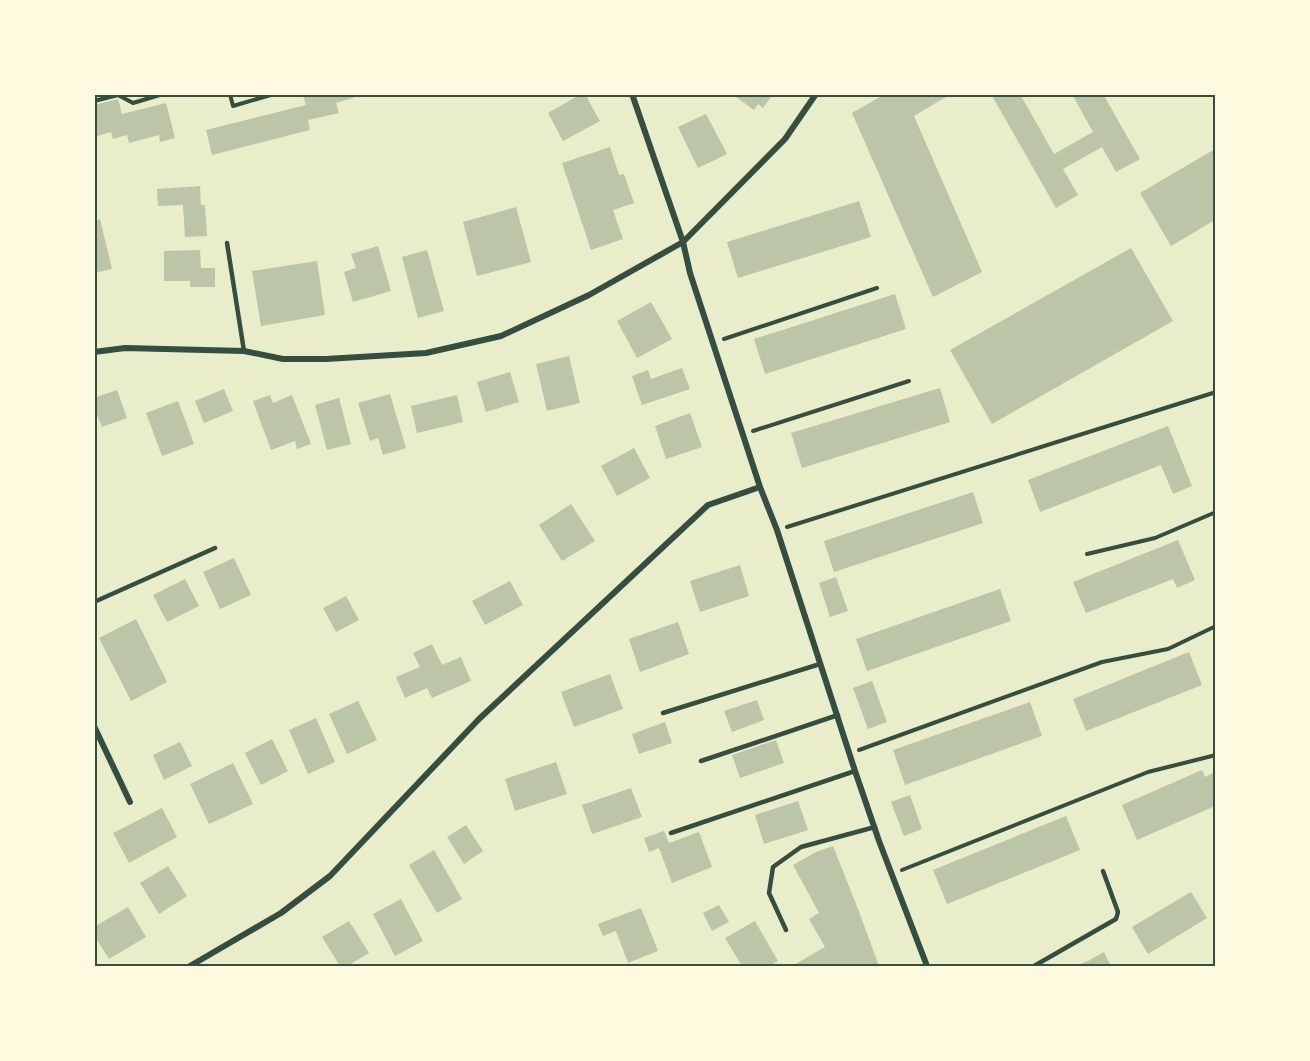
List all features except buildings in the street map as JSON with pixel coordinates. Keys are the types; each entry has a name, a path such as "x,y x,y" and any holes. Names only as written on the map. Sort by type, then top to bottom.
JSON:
{"street":[{"path":"632,94 683,242 690,273 855,771 927,966"},
{"path":"94,352 125,348 244,351 283,358 337,358 426,353 501,336 589,295 683,242 785,139 816,94"},
{"path":"190,966 281,913 330,876 479,719 708,505 760,487"},
{"path":"94,726 130,802"}],"lane":[{"path":"227,243 244,351"},
{"path":"94,602 215,548"},
{"path":"663,713 820,664"},
{"path":"701,761 838,715"},
{"path":"671,833 855,771"},
{"path":"786,930 769,893 773,867 801,847 875,827"},
{"path":"1034,966 1116,919 1118,912 1103,871"}],"path":[{"path":"94,101 117,95 133,103 163,94"},
{"path":"230,94 233,105 274,94"},
{"path":"713,343 877,288"},
{"path":"743,435 909,381"},
{"path":"777,530 1215,392"},
{"path":"1087,554 1155,538 1215,512"},
{"path":"850,753 1102,662 1168,649 1215,626"},
{"path":"893,873 1148,772 1215,755"}]}
